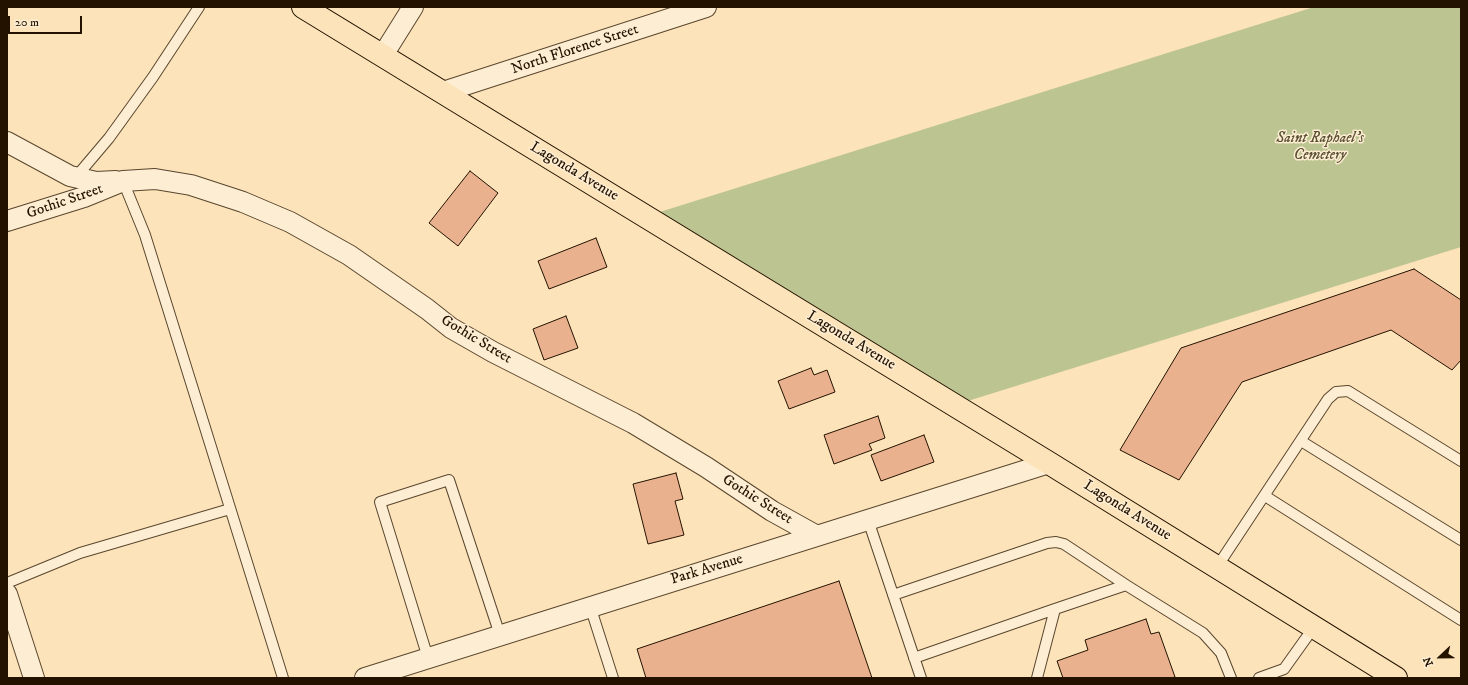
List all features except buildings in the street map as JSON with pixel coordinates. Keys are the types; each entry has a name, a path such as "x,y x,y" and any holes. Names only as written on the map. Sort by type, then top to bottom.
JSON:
{"main road":[{"name":"Lagonda Avenue","path":"303,7 1217,566 1396,678"}],"street":[{"path":"383,55 413,7"},
{"name":"North Florence Street","path":"443,92 706,7"},
{"name":"Gothic Street","path":"7,142 70,176 96,182 155,179 191,185 243,202 290,222 349,255 451,328 493,352 633,423 706,467 772,510 817,536"},
{"name":"Gothic Street","path":"7,222 84,197 124,181"},
{"name":"Park Avenue","path":"365,678 590,606 1049,463"},
{"path":"7,594 34,678"}],"lane":[{"path":"76,177 109,138 153,77 199,7"},
{"path":"124,181 145,236 283,678"},
{"path":"1217,566 1265,496 1328,399 1336,392 1348,391 1461,461"},
{"path":"1301,441 1461,540"},
{"path":"428,658 380,502 449,480 500,635"},
{"path":"1265,496 1461,620"},
{"path":"7,583 80,553 230,509"},
{"path":"868,520 921,678"},
{"path":"893,595 1047,543 1056,542 1064,544 1203,633 1221,653 1231,678"},
{"path":"914,658 1126,585"},
{"path":"590,606 613,678"},
{"path":"1037,678 1055,609"},
{"path":"1259,678 1284,669 1314,628"}],"green space":[{"name":"Saint Raphael's Cemetery","path":"1314,7 1461,7 1461,247 955,405 647,216"}]}
